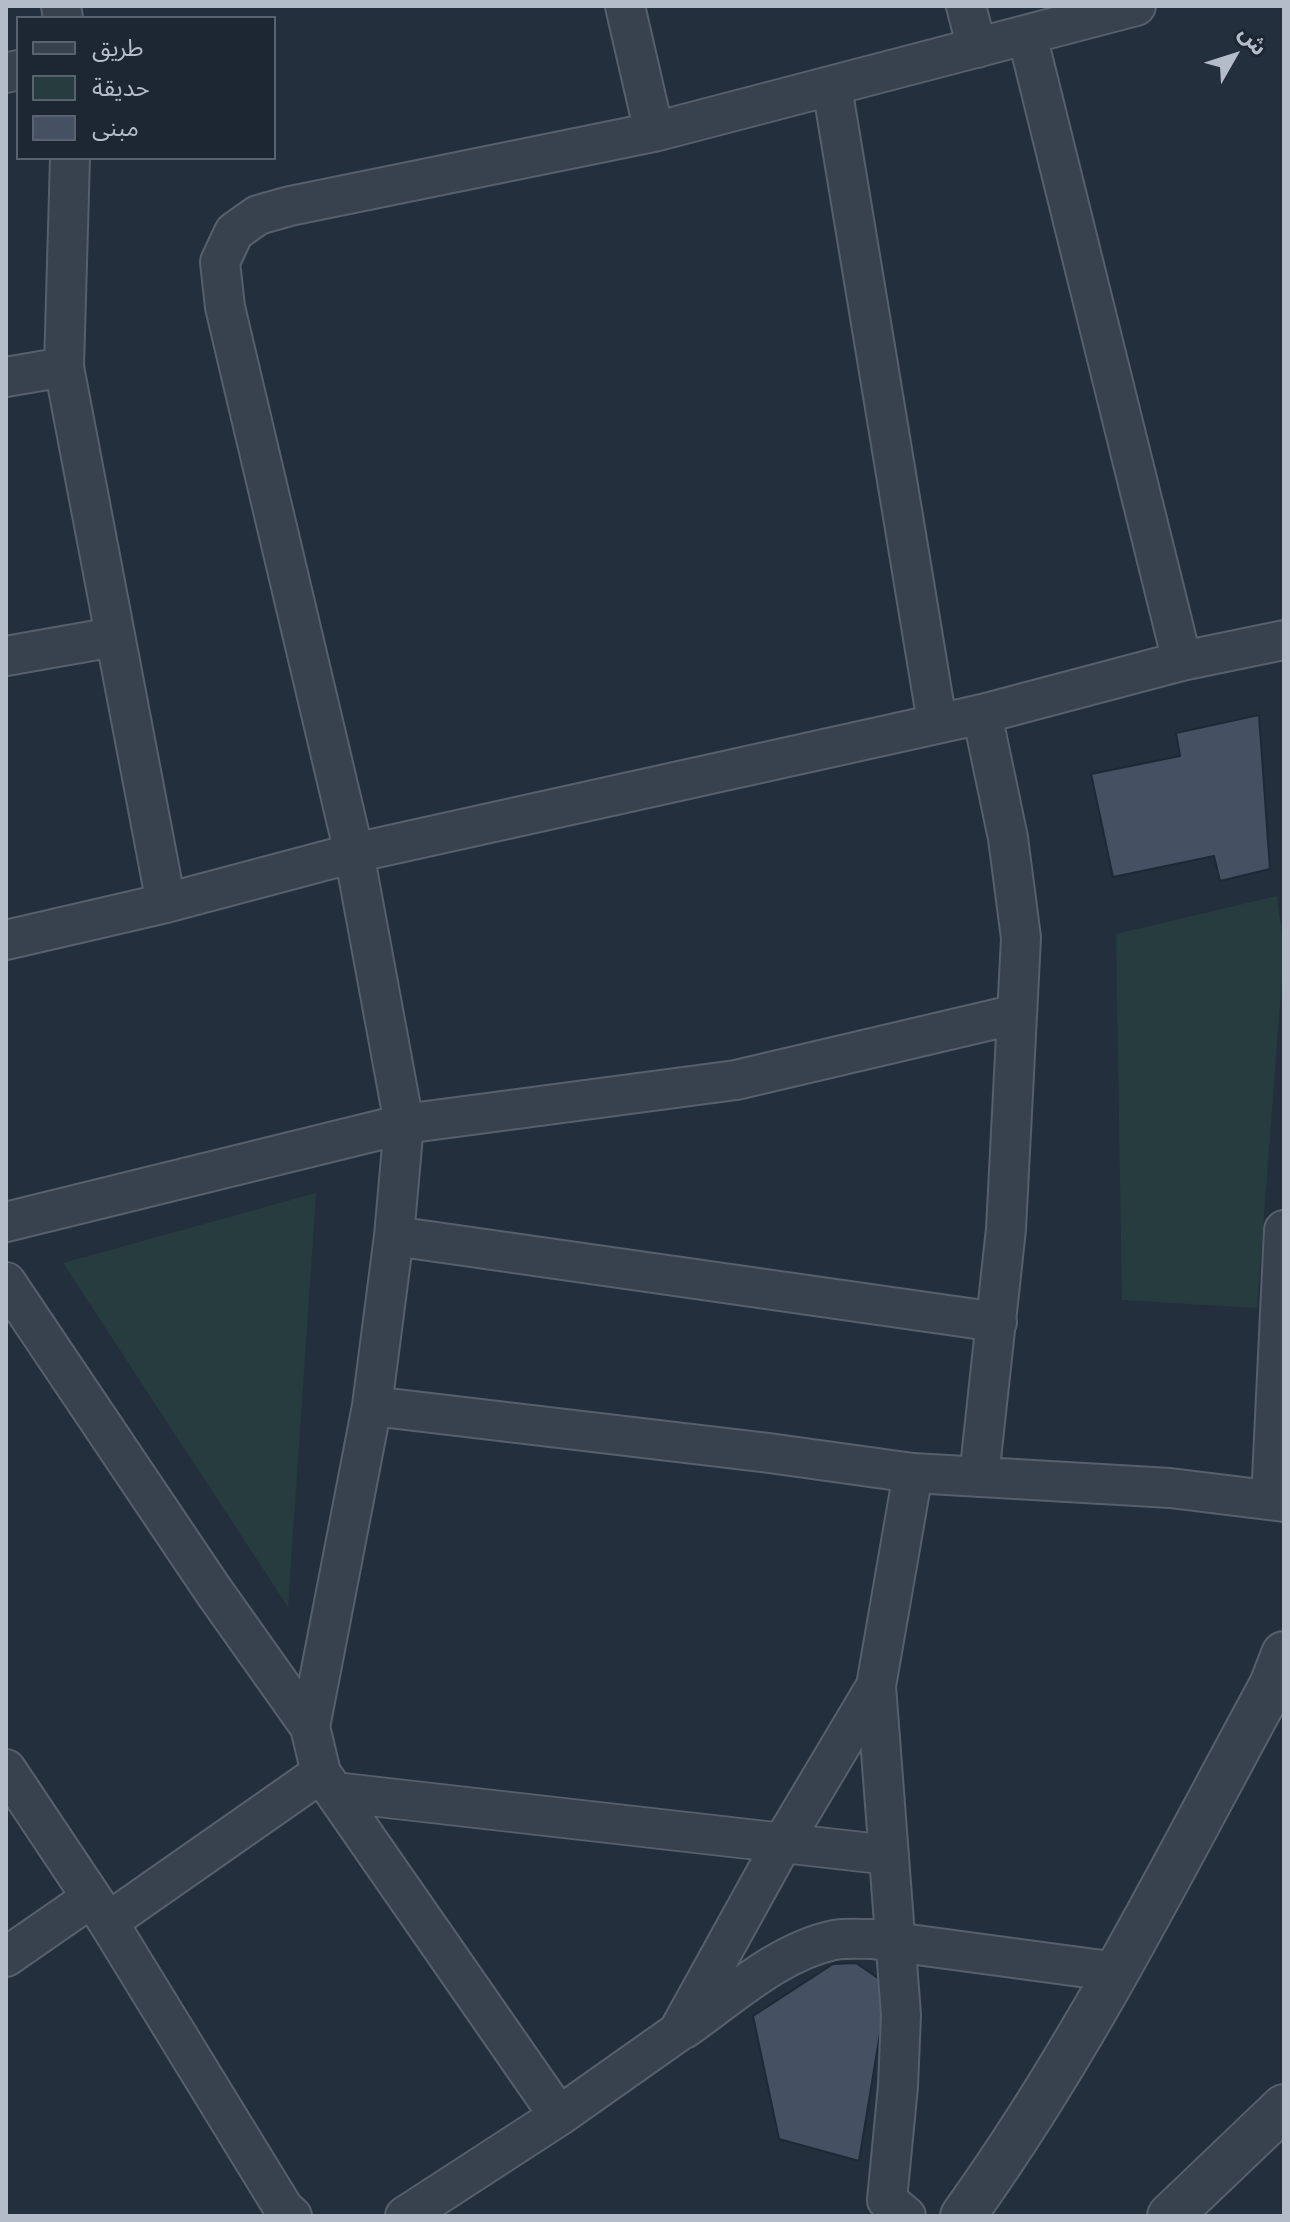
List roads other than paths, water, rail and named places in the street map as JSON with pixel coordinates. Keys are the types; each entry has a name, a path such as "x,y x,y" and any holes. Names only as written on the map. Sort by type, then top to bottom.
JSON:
{"street":[{"path":"625,6 654,132"},
{"path":"966,6 977,48"},
{"path":"310,1727 372,1406 394,1236 404,1124 354,853 225,307 220,262 234,232 258,215 268,212 654,132 1136,6"},
{"path":"1027,35 1182,661"},
{"path":"832,87 937,722"},
{"path":"70,160 64,367 166,903"},
{"path":"6,377 64,367"},
{"path":"6,656 114,637"},
{"path":"6,940 166,903 354,853 982,714 1182,661 1284,640"},
{"path":"979,1477 997,1322 1012,1145 1021,938 1008,838 982,714"},
{"path":"6,1222 404,1124 736,1080 1017,1014"},
{"path":"372,1406 913,1473 1170,1488 1277,1501 1284,1230"},
{"path":"394,1236 997,1322"},
{"path":"6,1282 213,1590 310,1727 328,1782 559,2116"},
{"path":"906,2216 887,2200 901,2015 876,1686 913,1473"},
{"path":"963,2216 1009,2152 1117,1972 1272,1685 1284,1654"},
{"path":"678,2032 783,1842 876,1686"},
{"path":"6,1769 100,1910 280,2214"},
{"path":"6,1957 100,1910 328,1782 889,1855"},
{"path":"405,2216 559,2116 772,1968 806,1949 836,1939 872,1939 1117,1972"},
{"path":"1170,2216 1284,2107"}]}
